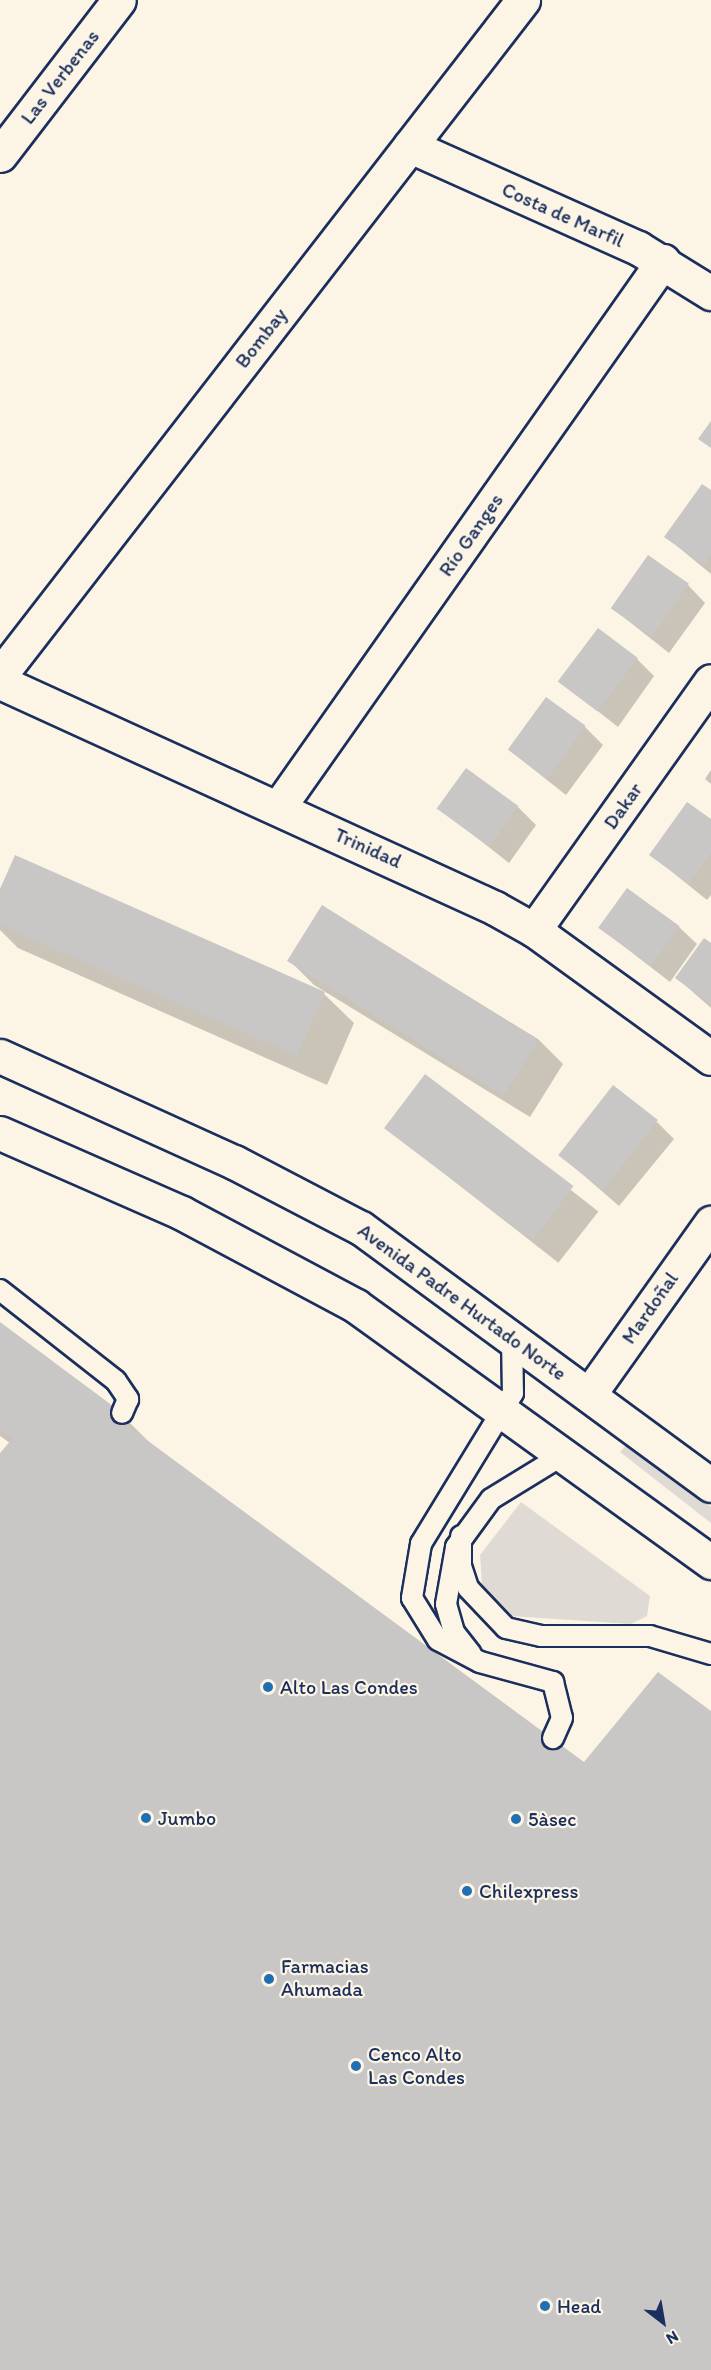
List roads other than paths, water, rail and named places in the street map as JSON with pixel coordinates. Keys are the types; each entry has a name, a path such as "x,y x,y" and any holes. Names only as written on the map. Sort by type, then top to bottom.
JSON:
{"street":[{"name":"Las Verbenas","path":"0,155 119,0"},
{"name":"Bombay","path":"0,675 523,0"},
{"name":"Costa de Marfil","path":"410,146 663,261 711,293"},
{"name":"Río Ganges","path":"278,807 663,261"},
{"name":"Dakar","path":"534,930 711,681"},
{"name":"Trinidad","path":"0,682 278,807 534,930 711,1058"},
{"name":"Avenida Padre Hurtado Norte","path":"8,1064 337,1214 512,1335 711,1485"},
{"path":"0,1133 275,1260 391,1327 566,1453 711,1562"},
{"name":"Mardoñal","path":"590,1394 711,1223"}],"lane":[{"path":"0,1290 116,1381 128,1399 122,1413"},
{"path":"512,1335 517,1374 505,1410 430,1526 411,1584 423,1624 438,1640 480,1662 553,1682 562,1718 553,1738"},
{"path":"480,1662 454,1632 446,1604 461,1536 491,1499 566,1453"},
{"path":"461,1536 461,1566 468,1588 495,1620 516,1632 650,1636 711,1654"}],"place":[{"name":"Alto Las Condes","path":"268,1687"},
{"name":"Jumbo","path":"146,1818"},
{"name":"5àsec","path":"516,1819"},
{"name":"Chilexpress","path":"467,1891"},
{"name":"Farmacias Ahumada","path":"269,1979"},
{"name":"Cenco Alto Las Condes","path":"356,2066"},
{"name":"Head","path":"545,2306"}]}
